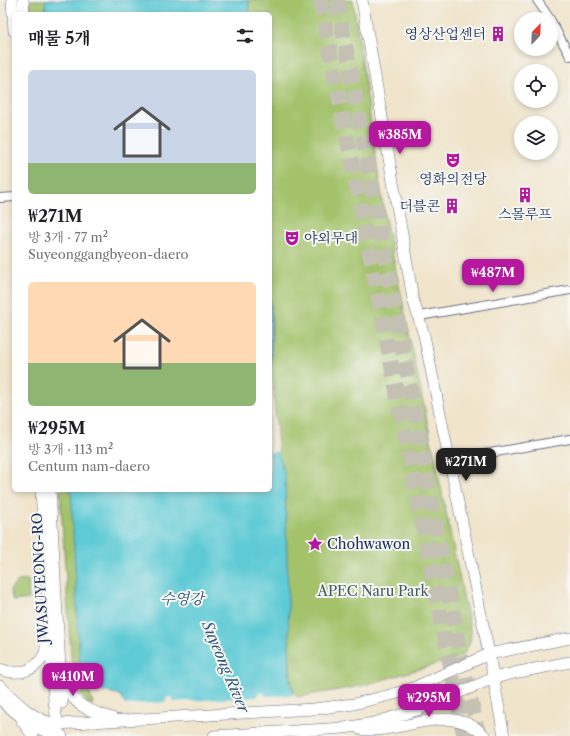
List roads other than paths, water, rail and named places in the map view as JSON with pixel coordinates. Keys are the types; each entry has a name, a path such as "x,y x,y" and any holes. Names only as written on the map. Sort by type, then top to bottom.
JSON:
{"main road":[{"path":"12,0 13,12"},
{"path":"23,0 24,12"},
{"path":"362,0 413,299 424,335 494,678 504,736"},
{"name":"JWASUYEONG-RO","path":"41,492 54,701 60,724 66,736"},
{"name":"JWASUYEONG-RO","path":"50,492 60,661 59,736"},
{"path":"0,669 16,673 30,670 38,664 45,654 47,640 50,633"},
{"path":"0,686 31,713 44,721 60,724 314,709 354,704 394,694 413,688 489,654 570,638"},
{"path":"60,661 73,699 87,709 120,721"},
{"path":"214,736 354,727 374,723 420,709 494,678 570,662"},
{"path":"0,699 29,723 46,732 62,736"},
{"path":"19,715 24,725 33,736"},
{"path":"354,727 369,731 398,730 429,722 456,720 467,723 480,730 485,736"}],"street":[{"path":"536,0 545,12"},
{"path":"558,33 570,56"},
{"path":"0,198 12,197"},
{"path":"419,316 570,290"},
{"path":"450,460 570,439"}],"water":[{"path":"45,0 248,0 249,12 46,12"},
{"name":"수영강","path":"272,379 278,452 285,475 290,681 303,736 126,706 121,696 118,694 99,691 89,686 85,682 80,669 71,492 272,492"}],"tunnel":[{"path":"320,0 464,736"},
{"path":"337,0 461,657 479,736"}],"place":[{"name":"영상산업센터","path":"498,34"},
{"name":"영화의전당","path":"453,160"},
{"name":"스몰루프","path":"525,195"},
{"name":"더블콘","path":"452,206"},
{"name":"야외무대","path":"292,238"},
{"name":"Chohwawon","path":"315,544"}],"park label":[{"name":"APEC Naru Park","path":"373,591"}],"water label":[{"name":"Suyeong River","path":"226,667"}]}
